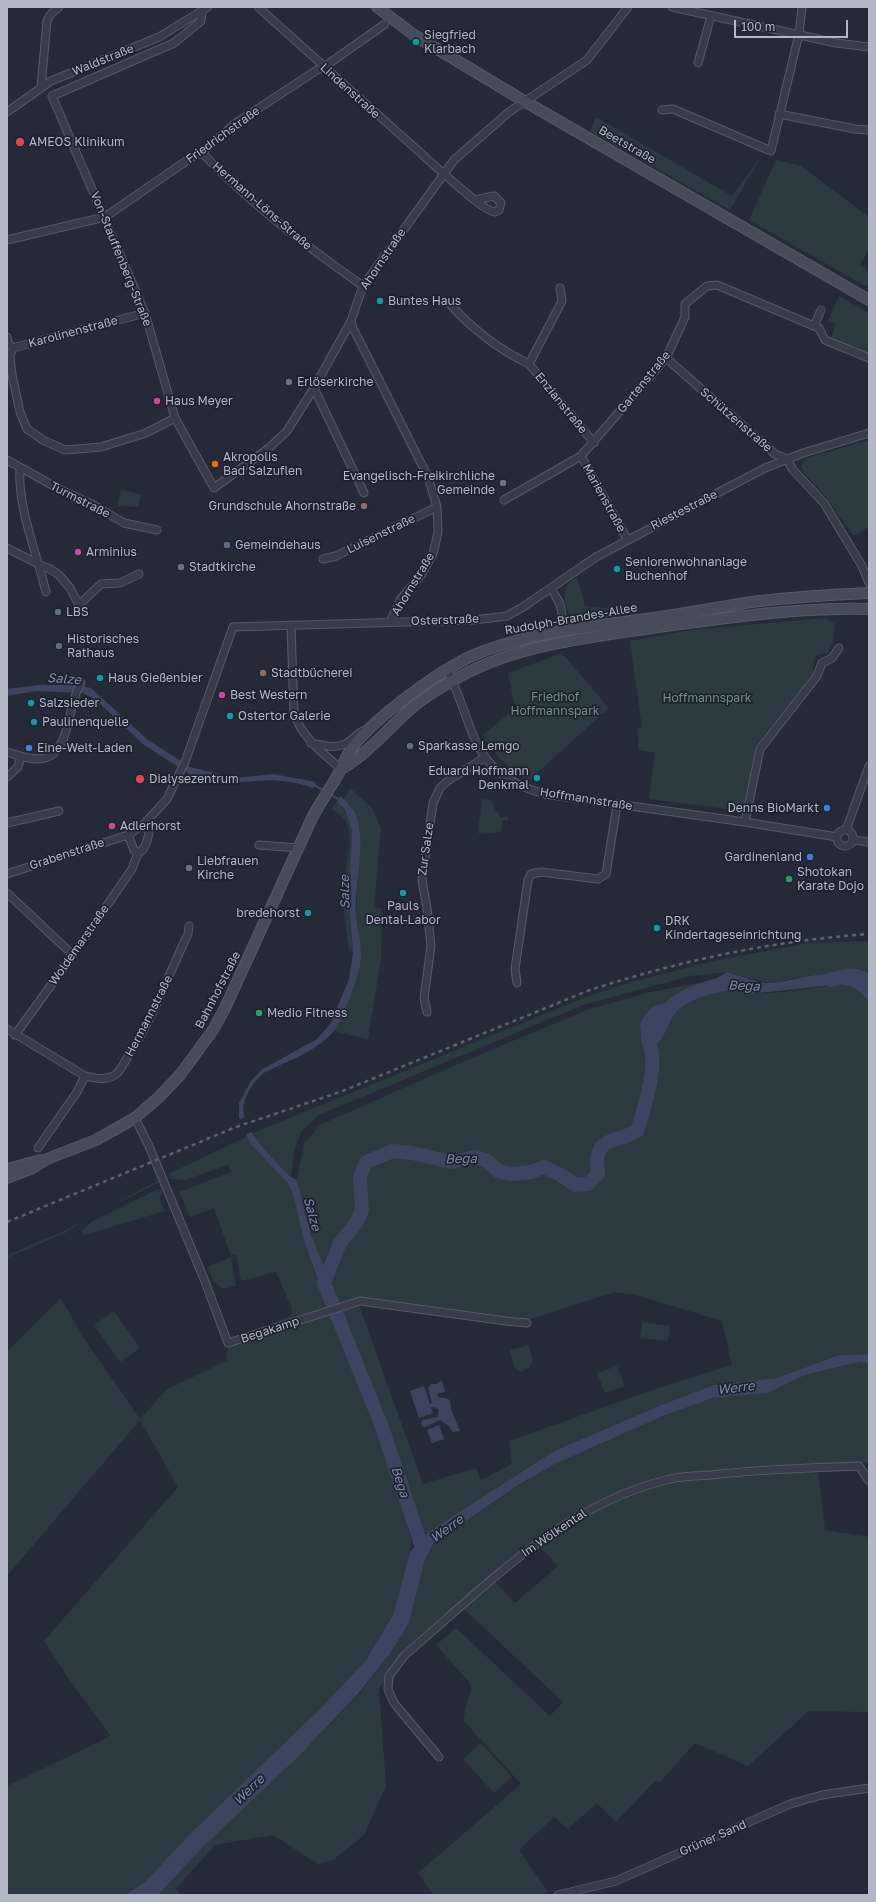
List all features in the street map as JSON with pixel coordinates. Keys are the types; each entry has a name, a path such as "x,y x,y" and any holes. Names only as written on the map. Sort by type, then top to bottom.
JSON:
{"main road":[{"name":"Beetstraße","path":"377,7 414,35 524,101 869,300"},
{"name":"Rudolph-Brandes-Allee","path":"341,769 348,754 371,728 400,702 447,669 483,651 516,640 753,602 800,597 869,594"},
{"name":"Rudolph-Brandes-Allee","path":"341,769 363,754 406,712 453,680 495,661 525,650 578,639 693,622 812,609 869,609"},
{"name":"Bahnhofstraße","path":"7,1178 31,1168 47,1159 96,1140 134,1118 160,1097 180,1076 213,1030 234,990 323,797 341,769"},
{"name":"Bahnhofstraße","path":"7,1169 27,1162 47,1159"}],"street":[{"path":"41,87 47,21 50,15 59,7"},
{"name":"Lindenstraße","path":"258,7 475,200"},
{"name":"Ahornstraße","path":"390,622 400,600 420,575 433,554 438,532 437,507 428,477 362,346 351,321 363,286 454,160 509,112 587,60 628,7"},
{"path":"672,7 836,43 869,46"},
{"path":"662,110 673,109 771,151 799,34 802,7"},
{"name":"Waldstraße","path":"7,112 51,81 159,37 205,9"},
{"name":"Waldstraße","path":"52,96 174,43 201,20 205,9"},
{"path":"698,63 711,16"},
{"name":"Friedrichstraße","path":"7,240 105,217 192,157 202,153 233,125 317,70 324,67 385,24"},
{"name":"Von-Stauffenberg-Straße","path":"52,96 145,313 175,418 214,488 278,440 287,430 314,388"},
{"path":"779,114 855,129 869,130"},
{"name":"Hermann-Löns-Straße","path":"202,153 267,214 310,249 363,286"},
{"name":"Gartenstraße","path":"504,500 581,456 594,443 666,358 685,317 685,304 695,297 700,291 712,285 717,285 819,328 825,340 869,358"},
{"name":"Enzianstraße","path":"530,364 562,301 560,288"},
{"name":"Enzianstraße","path":"449,303 464,320 517,358 530,364 594,443"},
{"path":"814,326 820,310"},
{"name":"Karolinenstraße","path":"7,337 8,343 13,348 145,313"},
{"path":"351,321 314,388 364,493"},
{"path":"13,348 10,356 12,375 20,412 27,429 43,440 65,450 101,447 146,433 175,418"},
{"name":"Schützenstraße","path":"666,358 775,454 787,459 793,470 824,503 862,566 869,583"},
{"name":"Riestestraße","path":"551,588 596,557 627,539 765,468 787,459 869,433"},
{"name":"Marienstraße","path":"581,456 627,539"},
{"name":"Turmstraße","path":"7,460 61,490 92,504 124,523 157,530"},
{"path":"20,468 19,483 24,508 46,592"},
{"name":"Luisenstraße","path":"323,559 336,556 437,507"},
{"path":"7,548 59,575 70,588 79,605 101,584 120,583 138,574"},
{"path":"551,588 560,604 565,631"},
{"name":"Osterstraße","path":"144,824 167,799 185,762 233,627 474,620 507,616 551,588"},
{"path":"291,626 294,713 297,722 311,743 341,769"},
{"path":"745,822 760,750 817,676 822,663 832,658 839,648"},
{"name":"Hoffmannstraße","path":"447,669 453,680 473,735 484,758 510,780 531,790 545,794 745,822 837,837"},
{"path":"7,752 39,759 48,756 57,749 65,739 74,697 81,683"},
{"path":"311,743 330,747 341,745 351,740 359,732 371,728"},
{"path":"7,777 18,767 21,756"},
{"name":"Zur Salze","path":"427,1012 424,998 431,946 422,880 434,803 440,788 484,758"},
{"path":"846,830 869,766"},
{"path":"517,983 515,969 528,880 531,874 540,872 598,879 606,874 617,805"},
{"path":"7,823 59,811"},
{"name":"Grabenstraße","path":"7,874 128,835 144,824"},
{"name":"Woldemarstraße","path":"15,1035 73,955 132,869 138,853 141,852 145,846 149,832 144,824"},
{"path":"846,830 852,833 853,840 850,845 844,846 839,844 837,837 840,832 846,830"},
{"path":"128,835 134,850 138,853"},
{"path":"853,840 869,842"},
{"path":"259,845 299,848"},
{"path":"7,894 73,955"},
{"name":"Hermannstraße","path":"7,1029 85,1076 99,1079 108,1078 117,1074 136,1046 156,1007 188,934 189,926"},
{"path":"38,1148 77,1092 85,1076"},
{"name":"Begakamp","path":"134,1118 146,1140 204,1279 228,1343 360,1301 527,1323"},
{"name":"Im Wölkental","path":"439,1757 394,1703 388,1690 389,1676 405,1655 534,1544 567,1522 602,1503 631,1490 668,1479 743,1471 859,1466 869,1481"},
{"name":"Grüner Sand","path":"558,1895 616,1881 790,1804 822,1795 869,1788"}],"green space":[{"path":"596,117 732,196 764,152 730,210 590,131"},
{"path":"776,160 801,166 869,217 869,249 860,265 869,270 869,288 749,220"},
{"path":"839,296 869,313 869,356 830,340 836,324 828,321"},
{"path":"869,440 869,527 854,536 826,497 803,471 801,466 807,458"},
{"path":"121,489 141,495 138,507 117,506"},
{"path":"577,577 585,606 642,612 586,621 573,619 567,609 565,592 570,582"},
{"name":"Hoffmannspark","path":"825,618 835,624 833,643 827,654 823,653 816,656 813,662 813,674 756,746 743,811 649,799 655,753 639,750 637,727 642,728 630,641 691,630"},
{"name":"Friedhof Hoffmannspark","path":"562,653 609,708 528,781 502,761 483,735 517,707 514,703 508,673"},
{"path":"350,788 372,808 381,828 374,907 382,909 381,959 368,1039 334,1031 354,986 360,944 356,915 360,832 357,817 351,806 343,798 345,798"},
{"path":"482,799 491,800 495,810 502,818 507,816 509,820 503,820 501,832 480,834 478,832"},
{"path":"337,802 345,812 350,824 352,836 353,850 349,890 349,915 353,952 349,951 343,899 349,835 348,827 344,819 332,809"},
{"path":"869,941 869,989 863,983 826,973 771,983 727,972 690,976 583,1005 319,1115 302,1130 294,1151 291,1177 262,1149 253,1133 586,997 635,981 713,961 808,943"},
{"path":"714,980 749,992 758,993 794,991 840,984 849,986 856,990 869,1002 869,1354 839,1355 777,1378 714,1385 661,1405 554,1451 427,1533 419,1529 387,1426 311,1235 297,1180 304,1144 320,1125 453,1066 589,1009 651,992","holes":["615,1292 636,1295 722,1321 732,1365 655,1389 509,1441 512,1464 481,1480 476,1468 423,1484 357,1299 525,1321"]},
{"path":"248,1136 250,1143 288,1184 293,1194 303,1237 320,1286 378,1430 411,1537 410,1552 393,1615 366,1660 322,1707 145,1882 125,1895 7,1895 7,1786 111,1736 68,1678 44,1641 178,1487 140,1420 7,1576 7,1351 61,1298 83,1337 140,1419 166,1390 228,1360 226,1355 228,1351 228,1339 289,1317 292,1309 276,1272 241,1281 236,1254 231,1256 214,1208 190,1217 179,1192 231,1172 228,1165 185,1180 171,1179 168,1174"},
{"path":"159,1180 158,1183 102,1211"},
{"path":"158,1189 162,1190 162,1195 159,1196 165,1211 84,1235 81,1231 91,1222"},
{"path":"82,1221 65,1233 7,1258 7,1255 64,1231"},
{"path":"231,1257 236,1286 223,1289 214,1282 207,1267"},
{"path":"114,1311 140,1348 120,1362 94,1325"},
{"path":"642,1322 670,1326 668,1341 640,1338"},
{"path":"528,1345 533,1360 530,1367 521,1372 514,1367 510,1350"},
{"path":"861,1362 869,1364 869,1463 821,1467 744,1467 666,1476 600,1500 565,1521 531,1544 404,1654 379,1689 386,1786 364,1835 333,1860 318,1864 273,1835 215,1845 176,1889 180,1895 158,1895 204,1846 299,1756 358,1695 389,1655 409,1623 425,1560 433,1544 518,1485 555,1464 663,1416 713,1398 768,1393 805,1375"},
{"path":"617,1366 625,1386 605,1393 597,1373"},
{"path":"818,1471 825,1530 869,1537 869,1712 809,1711 748,1766 695,1743 660,1782 655,1781 616,1822 597,1803 568,1829 554,1817 519,1850 548,1892 539,1895 434,1895 418,1873 521,1784 463,1720 471,1688 469,1682 436,1645 456,1628 550,1716 563,1702 463,1608 494,1581 515,1603 558,1566 538,1545 590,1511 632,1493 668,1482 749,1474"},
{"path":"481,1743 512,1777 494,1793 463,1759"}],"water":[{"path":"38,685 76,685 91,688 148,740 190,767 236,778 273,774 316,782 313,788 297,783 273,780 241,782 213,781 191,775 144,745 96,700 83,693 36,691 7,696 7,689"},
{"path":"340,796 354,811 359,828 360,853 356,916 360,940 361,959 356,980 349,1000 333,1032 308,1052 264,1073 252,1086 244,1103 244,1112 252,1133 276,1162 291,1177 297,1180 311,1235 326,1271 320,1286 303,1237 293,1194 288,1184 250,1143 239,1118 239,1103 251,1081 261,1070 317,1039 331,1023 349,979 353,952 349,904 352,831 345,810 337,802"},
{"path":"727,972 766,983 822,974 845,975 857,980 869,989 869,1002 856,990 849,986 840,984 753,993 727,982 714,980"},
{"name":"Werre","path":"869,1354 869,1364 860,1362 805,1375 768,1393 713,1398 663,1416 555,1464 518,1485 433,1544 425,1560 409,1623 389,1655 357,1695 299,1756 204,1846 158,1895 125,1895 145,1882 192,1832 322,1707 366,1660 393,1615 410,1552 427,1533 554,1451 661,1405 714,1385 777,1378 839,1355"},
{"path":"442,1380 445,1392 437,1395 439,1398 450,1400 451,1409 460,1431 452,1432 450,1427 440,1420 425,1427 422,1426 421,1423 423,1420 438,1417 439,1410 435,1407 431,1408 433,1413 419,1418 410,1391 424,1386 430,1404 432,1403 428,1388 431,1384 436,1384"},
{"path":"439,1425 444,1439 432,1443 427,1430"}],"pier":[{"path":"247,1116 254,1131 245,1135 238,1120"}],"waterway":[{"name":"Salze","path":"312,784 325,791"},
{"name":"Salze","path":"330,794 341,801"},
{"name":"Bega","path":"831,980 846,976 855,976 860,977 869,983"},
{"name":"Bega","path":"422,1547 382,1427 324,1283 340,1243 357,1222 362,1210 360,1177 366,1162 393,1151 412,1153 451,1162 475,1157 486,1160 498,1171 511,1174 531,1172 544,1167 559,1174 576,1185 588,1184 598,1174 597,1162 598,1154 601,1148 612,1141 637,1131 647,1099 651,1075 652,1052 649,1043 658,1031 668,1011 681,999 700,990 731,983 739,983 751,987"},
{"path":"649,1043 647,1025 653,1016 658,1012 668,1011"}],"railway":[{"path":"7,1222 236,1127 340,1092 590,990 625,979 728,953 798,941 869,934"}],"place":[{"name":"Siegfried Klarbach","path":"416,42"},
{"name":"AMEOS Klinikum","path":"20,142"},
{"name":"Buntes Haus","path":"380,301"},
{"name":"Erlöserkirche","path":"289,382"},
{"name":"Haus Meyer","path":"157,401"},
{"name":"Akropolis Bad Salzuflen","path":"215,464"},
{"name":"Evangelisch-Freikirchliche Gemeinde","path":"503,483"},
{"name":"Grundschule Ahornstraße","path":"364,506"},
{"name":"Gemeindehaus","path":"227,545"},
{"name":"Arminius","path":"78,552"},
{"name":"Stadtkirche","path":"181,567"},
{"name":"Seniorenwohnanlage Buchenhof","path":"617,569"},
{"name":"LBS","path":"58,612"},
{"name":"Historisches Rathaus","path":"59,646"},
{"name":"Stadtbücherei","path":"263,673"},
{"name":"Haus Gießenbier","path":"100,678"},
{"name":"Best Western","path":"222,695"},
{"name":"Salzsieder","path":"31,703"},
{"name":"Ostertor Galerie","path":"230,716"},
{"name":"Paulinenquelle","path":"34,722"},
{"name":"Sparkasse Lemgo","path":"410,746"},
{"name":"Eine-Welt-Laden","path":"29,748"},
{"name":"Eduard Hoffmann Denkmal","path":"537,778"},
{"name":"Dialysezentrum","path":"140,779"},
{"name":"Denns BioMarkt","path":"827,808"},
{"name":"Adlerhorst","path":"112,826"},
{"name":"Gardinenland","path":"810,857"},
{"name":"Liebfrauen Kirche","path":"189,868"},
{"name":"Shotokan Karate Dojo","path":"789,879"},
{"name":"Pauls Dental-Labor","path":"403,893"},
{"name":"bredehorst","path":"308,913"},
{"name":"DRK Kindertageseinrichtung","path":"657,928"},
{"name":"Medio Fitness","path":"259,1013"}]}
